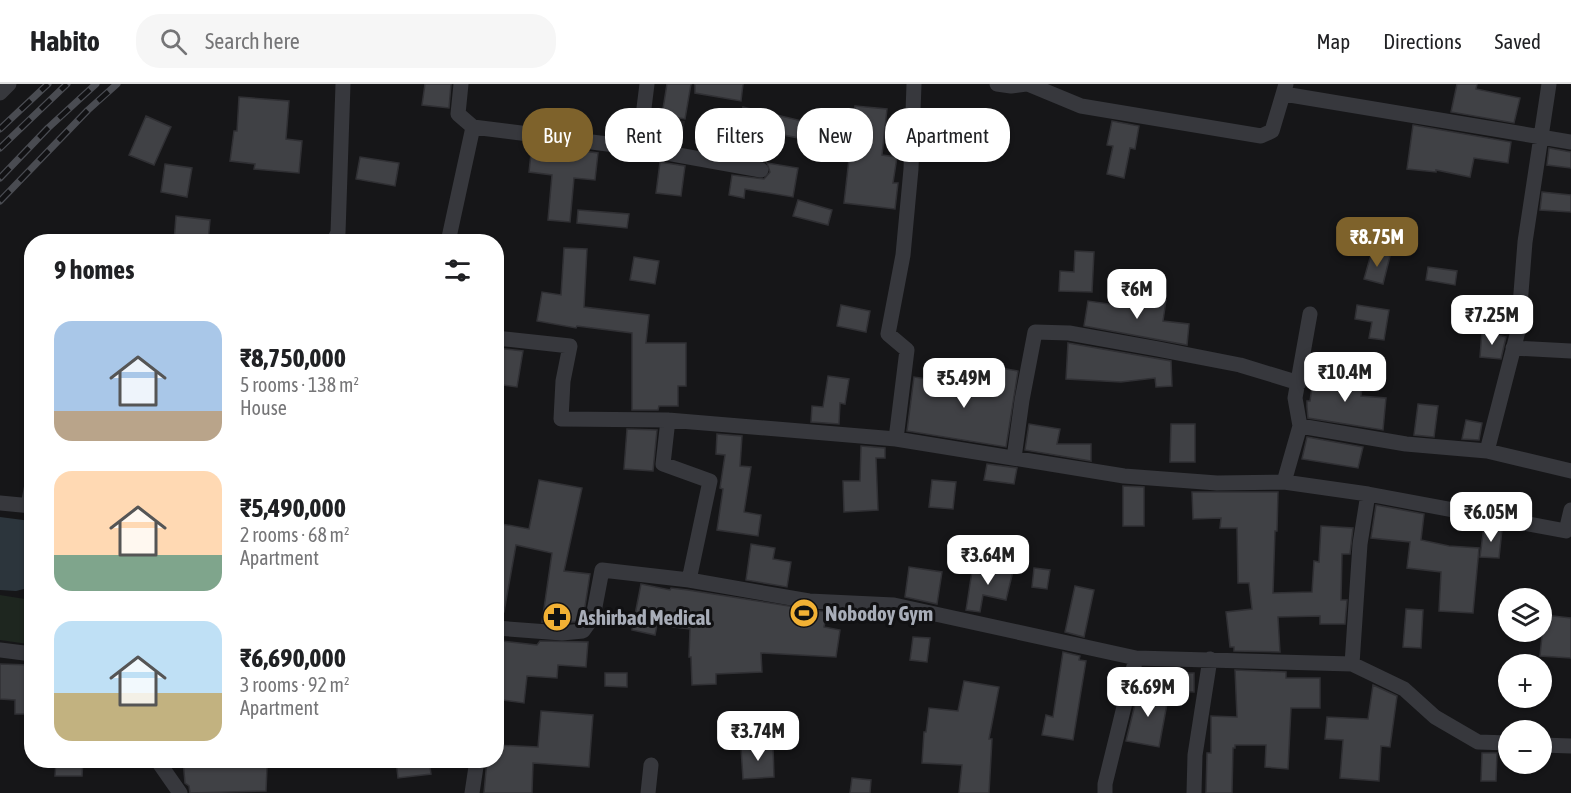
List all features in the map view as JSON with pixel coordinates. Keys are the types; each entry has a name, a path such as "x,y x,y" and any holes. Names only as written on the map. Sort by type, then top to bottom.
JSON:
{"street":[{"path":"0,93 9,84"},
{"path":"337,234 343,84"},
{"path":"461,84 458,114 473,126 605,143"},
{"path":"644,108 647,84"},
{"path":"896,438 907,350 888,334 903,255 911,169 914,84"},
{"path":"1014,84 1081,106 1261,136 1272,131 1285,89 1571,142"},
{"path":"1487,451 1518,331 1527,231 1549,84"},
{"path":"450,234 473,126"},
{"path":"683,155 761,170"},
{"path":"1284,482 1300,426 1295,398 1310,314"},
{"path":"1014,458 1035,332 1070,333 1170,351 1240,365 1299,383"},
{"path":"504,339 570,346 563,381 561,418 668,420 896,438 1124,476 1217,483 1284,482 1368,494 1566,531 1571,510"},
{"path":"1513,348 1571,351"},
{"path":"668,420 663,464 710,481 689,580"},
{"path":"1300,426 1406,444 1487,451 1571,471"},
{"path":"1352,664 1360,544 1368,494"},
{"path":"0,503 24,505"},
{"path":"504,628 562,633 583,631 593,617 602,570 689,580 809,600 894,605 1136,658 1352,664 1404,688 1435,717 1478,742 1498,743"},
{"path":"0,650 24,653"},
{"path":"1105,793 1105,784 1136,658"},
{"path":"1194,793 1195,755 1210,659"},
{"path":"1552,745 1571,746"},
{"path":"648,793 651,765"},
{"path":"163,768 180,793"},
{"path":"472,793 476,768"}],"shaded area":[{"path":"0,517 24,520 24,589 0,590"},
{"path":"0,595 24,599 24,643 0,640"}],"building":[{"path":"425,84 451,84 449,108 422,105"},
{"path":"667,84 691,84 685,119 683,119 683,108 663,108"},
{"path":"695,84 743,84 741,101 695,93"},
{"path":"1457,84 1477,84 1476,89 1520,98 1514,123 1451,112"},
{"path":"239,97 289,101 286,139 302,141 299,173 254,169 255,164 230,161 234,131 237,131"},
{"path":"855,106 885,109 882,155 885,155 885,162 896,162 893,183 898,183 895,209 844,203 849,162 873,162 873,108 855,108"},
{"path":"146,116 171,127 154,165 129,155"},
{"path":"785,117 797,120 797,138 785,135"},
{"path":"1112,121 1139,126 1135,149 1130,148 1124,178 1107,174 1113,146 1107,145"},
{"path":"1413,125 1511,142 1508,163 1474,158 1470,177 1436,170 1436,172 1407,169"},
{"path":"1549,148 1571,152 1571,168 1547,165"},
{"path":"593,152 598,153 595,180 574,178 570,222 548,220 552,175 529,172 530,162 593,162"},
{"path":"360,157 399,163 395,186 356,179"},
{"path":"660,162 685,166 681,196 656,193"},
{"path":"767,163 798,168 793,197 745,189 744,198 729,195 732,175 764,179 770,172"},
{"path":"165,164 192,168 187,197 161,192"},
{"path":"1542,192 1571,195 1571,212 1540,210"},
{"path":"798,200 832,210 828,225 793,216"},
{"path":"578,210 629,214 627,228 577,223"},
{"path":"176,216 210,220 209,234 175,234"},
{"path":"564,248 587,249 584,307 649,315 646,343 686,343 686,386 678,386 678,406 659,406 658,410 632,410 632,333 577,326 576,328 537,321 542,292 561,295"},
{"path":"1075,251 1094,252 1092,292 1059,291 1060,271 1074,272"},
{"path":"1372,251 1390,256 1383,284 1364,279"},
{"path":"634,257 659,261 655,284 630,280"},
{"path":"1428,267 1457,271 1455,285 1426,280"},
{"path":"1131,296 1166,300 1163,321 1189,324 1187,345 1084,326 1088,301 1130,307"},
{"path":"841,305 870,311 866,332 837,326"},
{"path":"1357,305 1389,310 1384,340 1369,338 1372,322 1355,319"},
{"path":"1482,331 1506,337 1501,359 1480,357"},
{"path":"1068,343 1171,361 1172,386 1156,387 1155,378 1121,382 1066,379"},
{"path":"504,349 523,351 517,387 504,385"},
{"path":"995,367 1018,371 1006,447 907,431 914,377 992,388"},
{"path":"1314,373 1363,379 1361,396 1386,398 1383,430 1308,418 1307,401 1310,401"},
{"path":"828,376 849,379 845,404 840,403 839,424 811,422 812,406 823,407"},
{"path":"1418,404 1438,406 1434,437 1414,435"},
{"path":"1466,420 1482,423 1479,440 1462,439"},
{"path":"1029,424 1060,429 1057,444 1091,444 1091,461 1025,450"},
{"path":"1171,424 1195,424 1195,462 1170,462"},
{"path":"627,429 657,430 653,471 624,469"},
{"path":"717,434 742,436 740,466 751,467 744,512 761,515 758,536 717,530 725,455 716,454"},
{"path":"1307,437 1363,447 1358,468 1302,459"},
{"path":"861,446 885,448 885,458 876,458 878,510 844,512 843,481 860,481"},
{"path":"987,464 1017,468 1014,484 984,480"},
{"path":"539,480 582,488 564,571 590,574 584,613 578,622 542,622 552,553 516,545 504,612 504,524 529,529"},
{"path":"932,480 956,482 953,509 929,507"},
{"path":"1123,486 1144,487 1144,526 1123,526"},
{"path":"1192,492 1278,492 1273,593 1312,592 1314,561 1319,562 1321,526 1353,528 1350,554 1342,554 1341,600 1347,600 1345,624 1320,624 1320,616 1278,617 1280,652 1234,651 1234,647 1230,647 1226,612 1252,609 1249,583 1238,583 1237,528 1220,528 1221,518 1193,519"},
{"path":"1376,505 1424,514 1421,540 1449,546 1479,548 1473,613 1439,611 1441,572 1407,568 1410,542 1371,538"},
{"path":"1484,526 1502,529 1499,558 1480,557"},
{"path":"751,544 775,548 773,559 791,562 787,587 746,580"},
{"path":"973,565 1013,571 1006,600 983,595 980,612 966,610"},
{"path":"909,567 942,572 937,604 905,597"},
{"path":"1034,568 1050,570 1047,589 1032,587"},
{"path":"641,584 827,612 824,627 840,630 836,657 761,653 762,672 716,674 716,684 692,685 691,657 689,657 690,629 657,625 655,635 632,630"},
{"path":"1075,586 1094,590 1084,637 1065,632"},
{"path":"1406,609 1423,610 1421,648 1403,647"},
{"path":"1552,616 1571,618 1571,658 1540,654 1541,642 1552,642"},
{"path":"913,637 930,638 927,662 910,660"},
{"path":"504,641 537,645 540,641 588,642 586,667 558,665 557,678 527,676 524,703 504,700"},
{"path":"1063,652 1080,656 1079,660 1086,661 1073,740 1042,735 1046,715 1053,717"},
{"path":"0,664 24,665 24,714 15,714 15,700 0,699"},
{"path":"1235,670 1286,672 1286,678 1320,678 1320,708 1291,708 1288,769 1265,767 1266,745 1235,745 1233,748 1232,793 1206,793 1207,753 1211,753 1211,716 1237,717"},
{"path":"605,673 627,673 627,687 605,686"},
{"path":"1170,673 1194,673 1194,692 1170,691"},
{"path":"964,681 999,687 989,739 992,739 989,793 959,793 962,765 922,763 924,732 926,732 929,708 958,711"},
{"path":"1373,685 1397,696 1390,747 1381,746 1379,781 1340,778 1343,740 1325,739 1327,717 1368,719"},
{"path":"1139,688 1169,693 1159,747 1126,741"},
{"path":"541,711 593,715 589,767 533,763 532,793 484,793 486,768 504,768 504,745 538,747"},
{"path":"773,746 774,777 743,779 741,748"},
{"path":"1482,753 1497,753 1496,781 1481,781"},
{"path":"56,768 82,768 82,776 55,776"},
{"path":"184,768 267,768 266,791 190,793 189,786 185,783"},
{"path":"397,768 430,768 431,774 398,778"},
{"path":"852,778 871,780 870,793 850,793"}],"railway":[{"path":"0,129 48,84"},
{"path":"0,148 67,84"},
{"path":"0,178 48,128 96,84"},
{"path":"0,201 88,110 117,84"}],"place":[{"name":"Nobodoy Gym","path":"804,613"},
{"name":"Ashirbad Medical","path":"557,617"}]}
